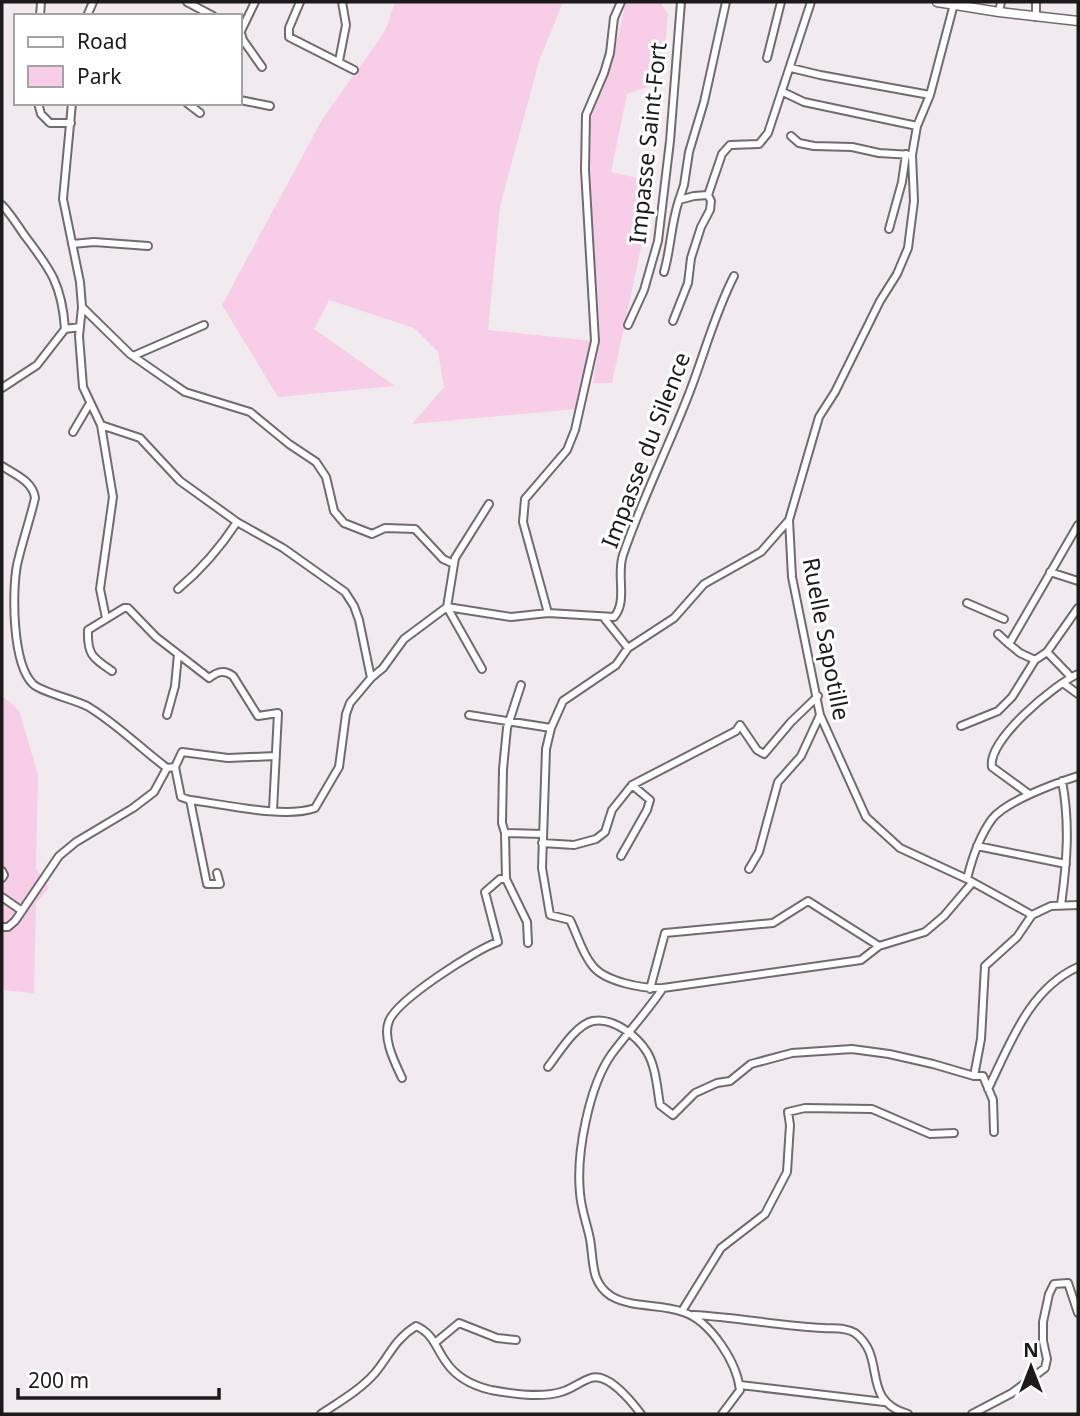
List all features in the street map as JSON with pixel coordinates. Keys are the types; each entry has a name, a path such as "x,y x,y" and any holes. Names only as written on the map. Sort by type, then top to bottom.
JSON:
{"main road":[{"path":"937,2 1078,21"}],"street":[{"path":"187,2 210,14"},
{"path":"242,26 255,2"},
{"path":"300,2 289,28 289,37 354,70"},
{"path":"339,61 346,25 342,2"},
{"path":"548,613 523,522 523,507 525,499 568,450 596,341 585,170 586,115 604,73 610,53 614,18 621,2"},
{"name":"Impasse Saint-Fort","path":"628,326 644,290 658,241 670,141 681,2"},
{"path":"664,272 673,216 684,185 689,152 707,90 726,2"},
{"path":"767,58 781,2"},
{"path":"673,321 688,283 691,258 701,227 710,210 711,201 708,195 722,154 730,145 759,144 768,133 811,2"},
{"path":"999,12 1001,2"},
{"path":"1036,2 1036,17"},
{"name":"Ruelle Sapotille","path":"954,4 930,95 909,155 914,201 908,248 835,392 819,417 789,520 792,577 820,715 866,817 900,848 1032,915"},
{"path":"191,14 196,6"},
{"path":"242,37 262,67"},
{"path":"791,68 930,95"},
{"path":"783,92 804,102 917,126"},
{"path":"242,100 270,106"},
{"path":"39,105 41,114 50,123 71,123"},
{"path":"72,105 63,200 82,307 80,327 83,387 101,425 113,497 100,589 106,618"},
{"path":"190,105 200,113"},
{"path":"791,136 799,143 814,146 852,147 879,153 909,155 889,229"},
{"path":"679,200 708,195"},
{"path":"2,205 54,276 64,312 65,329 37,365 2,388"},
{"path":"72,244 94,242 148,246"},
{"name":"Impasse du Silence","path":"604,618 614,617 618,612 622,558 691,388 719,305 734,276"},
{"path":"82,307 133,356 185,392 250,411 289,444 316,462 326,477 334,511 344,523 372,534 385,528 415,529 443,559 454,564"},
{"path":"133,356 204,325"},
{"path":"65,329 80,327"},
{"path":"73,432 90,404"},
{"path":"101,425 140,438 180,481 237,522 283,548 345,592 354,606 371,678"},
{"path":"2,466 27,482 34,491 35,498 17,565 15,587 18,645 25,674 38,688 67,696 88,707 167,768 176,767"},
{"path":"482,669 447,607 455,558 489,504"},
{"path":"789,520 761,552 704,584 674,618 628,648 616,665 563,701 551,728 547,749 542,834 542,867 550,915 570,920 592,967 621,983 650,989 861,960 879,946 925,932 944,916 969,881 977,846 993,817 1029,794 1078,776"},
{"path":"178,589 216,552 237,522"},
{"path":"1009,644 1078,526"},
{"path":"1050,572 1078,581"},
{"path":"967,603 1004,619"},
{"path":"275,756 228,758 182,752 176,767 181,797 274,810 308,810 318,804 339,767 347,707 383,668 404,639 447,607 511,617 548,613 604,618 628,648"},
{"path":"112,671 91,656 87,644 88,630 128,608 156,637 209,678 215,673 228,672 246,693 258,716 278,713 274,810"},
{"path":"961,726 998,711 1012,697 1035,660 1047,652 1078,608"},
{"path":"998,634 1020,653 1035,660"},
{"path":"1047,652 1071,677"},
{"path":"167,715 175,685 178,653"},
{"path":"1029,794 992,767 991,761 1001,739 1027,712 1078,674"},
{"path":"1063,683 1078,694"},
{"path":"521,685 507,728 502,823 505,833 506,880 527,922 528,943"},
{"path":"542,843 574,845 596,839 605,831 612,810 632,785 736,731 740,725 757,750 764,754 818,696"},
{"path":"469,715 551,728"},
{"path":"749,869 759,852 778,782 801,756 820,715"},
{"path":"2,934 5,927 22,911 59,856 154,792 167,768"},
{"path":"1061,905 1066,864 1067,811 1062,781"},
{"path":"621,856 650,800 632,785"},
{"path":"190,800 207,884 220,884 217,873"},
{"path":"505,833 542,834"},
{"path":"977,846 1066,864"},
{"path":"2,872 2,878"},
{"path":"402,1078 390,1046 388,1022 419,990 466,956 498,942 485,892 500,879 506,880"},
{"path":"2,897 22,911"},
{"path":"650,989 665,933 774,923 808,901 879,946"},
{"path":"974,1076 981,1039 985,966 1017,937 1032,915 1051,906 1078,905"},
{"path":"988,1089 1020,1026 1044,989 1078,967"},
{"path":"663,988 611,1055 596,1081 589,1104 580,1163 579,1191 590,1239 594,1279 610,1295 634,1305 682,1311 691,1315 722,1345 740,1385 740,1390 722,1414"},
{"path":"548,1067 579,1030 593,1021 614,1023 647,1053 653,1068 660,1105 673,1115 695,1093 717,1083 730,1081 751,1064 792,1053 852,1049 983,1076 993,1100 994,1132"},
{"path":"682,1311 720,1248 765,1214 787,1172 790,1125 788,1112 806,1108 872,1109 930,1134 954,1133"},
{"path":"972,1414 1012,1392 1045,1368 1047,1359 1043,1322 1054,1284 1068,1283 1078,1313"},
{"path":"691,1315 737,1317 759,1323 846,1329 856,1334 867,1349 884,1402"},
{"path":"436,1342 459,1323 497,1338 516,1340"},
{"path":"321,1414 375,1373 401,1335 416,1326 427,1331 446,1362 460,1378 487,1389 514,1394 562,1392 593,1377 599,1377 608,1381 631,1401 640,1414"},
{"path":"740,1385 884,1402 908,1414"}],"green space":[{"path":"395,2 563,2 539,61 500,206 488,330 592,341 577,409 412,424 444,387 438,352 414,328 329,300 314,329 395,386 278,397 222,305 323,118 379,40"},
{"path":"632,2 660,2 668,14 666,38 650,86 627,94 611,172 655,182 612,383 593,383 600,336 590,175 591,118 612,64 625,5"},
{"path":"2,696 19,710 38,775 36,869 49,888 36,903 34,993 2,990"}]}
